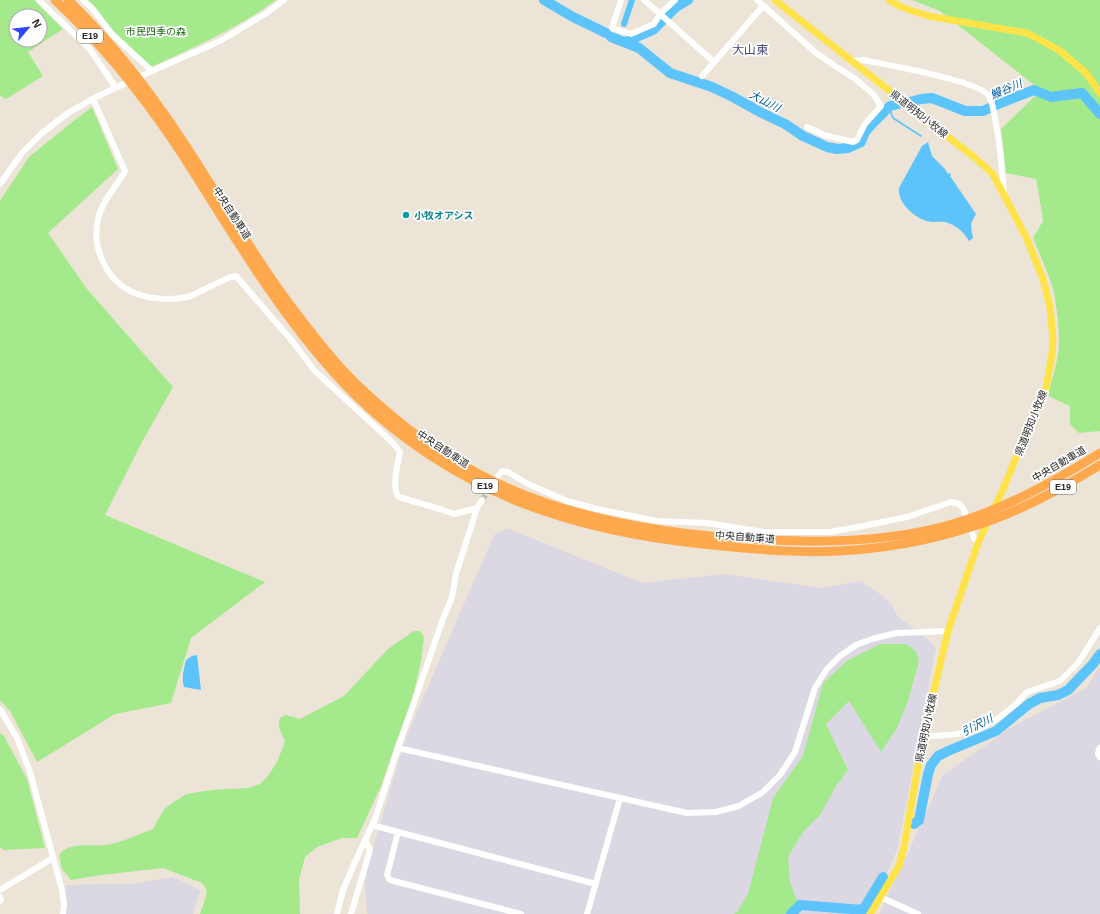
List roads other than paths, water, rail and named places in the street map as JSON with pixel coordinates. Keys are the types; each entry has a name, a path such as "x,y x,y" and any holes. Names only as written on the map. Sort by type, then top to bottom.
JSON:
{"highway":[{"name":"中央自動車道","path":"55,0 96,42 127,78 174,143 273,295 308,342 336,375 362,401 412,443 440,462 473,481 505,496 548,513 592,526 636,535 752,549 836,551 882,547 913,542 972,527 1024,507 1100,465"},
{"name":"中央自動車道","path":"68,0 133,72 157,104 280,290 342,370 402,424 445,454 477,473 508,488 557,507 595,518 672,531 749,540 810,542 836,541 914,533 949,525 989,511 1029,494 1068,473 1100,453"}],"main road":[{"name":"県道明知小牧線","path":"775,0 974,157 992,173 1026,237 1044,278 1050,307 1052,354 1046,388 1035,410 1004,487 978,543 948,632 923,737 904,848 899,866 870,914"},
{"path":"889,0 901,7 928,16 1027,33 1059,50 1086,73 1100,93"}],"street":[{"path":"39,0 89,48 116,88"},
{"path":"83,0 92,8 112,34 152,71"},
{"path":"144,75 220,41 259,18 284,0"},
{"path":"621,0 612,28 631,34 654,24 674,0"},
{"path":"644,0 668,22 689,38 714,62"},
{"path":"757,0 816,52 854,78 873,94 881,106 865,124 857,140 853,142 824,135 807,127"},
{"path":"702,76 764,6"},
{"path":"852,61 863,60 901,68 970,85 987,93 992,102 1000,146 1004,195"},
{"path":"0,184 22,153 42,133 68,113 124,84"},
{"path":"93,99 124,171 102,207 98,218 96,232 96,242 102,261 116,282 126,289 140,295 159,299 173,299 188,297 236,276 293,342 314,370 393,443 400,452 395,485 399,497 454,514 477,508"},
{"path":"500,474 508,472 528,484 567,501 597,509 657,521 708,524 763,532 830,532 907,517 951,502 959,504 963,508 974,538 978,543"},
{"path":"337,914 343,890 372,825 443,619 452,597 456,574 477,508 482,500"},
{"path":"923,737 957,734 979,729 1000,717 1015,705 1027,692 1060,681 1078,662 1100,628"},
{"path":"398,748 687,813 716,812 739,806 763,792 780,775 795,752 815,688 827,669 840,656 856,644 897,633 948,632"},
{"path":"0,709 17,738 30,772 62,890 64,904 63,914"},
{"path":"1100,748 1098,754 1100,757"},
{"path":"587,914 620,798"},
{"path":"372,825 596,884"},
{"path":"398,832 387,875 390,880 521,914"},
{"path":"351,914 370,850 365,840"},
{"path":"0,890 53,858"},
{"path":"0,897 0,901"},
{"path":"880,897 918,914"}],"water":[{"path":"928,142 932,156 948,174 950,173 950,176 976,214 971,226 973,238 969,241 962,232 953,225 945,222 929,222 917,217 907,209 901,199 899,188 922,146"},
{"path":"197,655 201,690 184,687 183,684 183,674 186,660"}],"waterway":[{"name":"大山川","path":"544,0 573,17 606,33"},
{"path":"624,24 632,0"},
{"path":"625,42 653,30 676,7 688,0"},
{"name":"大山川","path":"611,37 639,48 670,73 712,87 785,124 803,136 827,147 837,149 848,148 861,142 865,132 872,124 890,106 898,104"},
{"name":"鰻谷川","path":"910,102 932,98 965,111 983,111 1034,90 1051,97 1082,93 1100,114"},
{"path":"888,108 893,118 921,136"},
{"name":"引沢川","path":"914,824 919,820 931,765 938,756 996,731 1029,704 1040,698 1058,695 1068,690 1093,664 1100,654"},
{"name":"引沢川","path":"791,914 800,905 863,910 883,877"}],"tunnel":[{"path":"482,500 492,486"}],"place":[{"name":"小牧オアシス","path":"406,215"}],"district":[{"name":"大山東","path":"750,50"}],"park label":[{"name":"市民四季の森","path":"156,31"}]}
